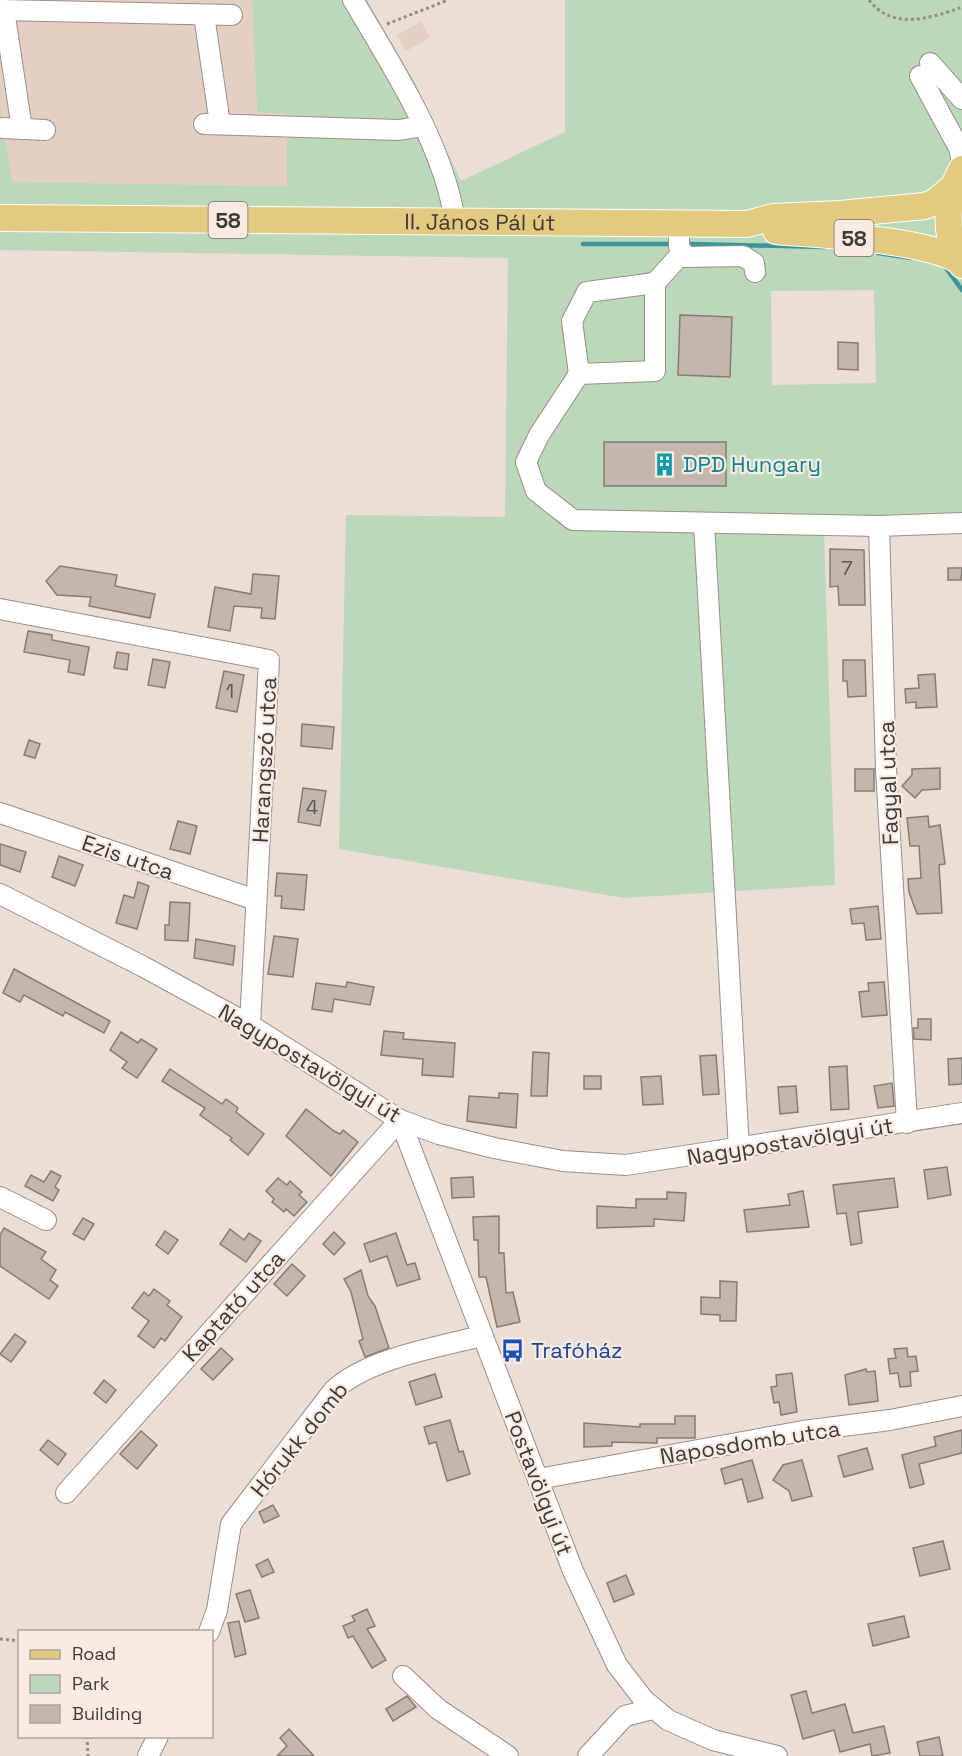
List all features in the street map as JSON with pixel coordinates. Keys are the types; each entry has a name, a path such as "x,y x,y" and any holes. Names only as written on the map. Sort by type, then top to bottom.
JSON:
{"main road":[{"name":"II. János Pál út","path":"0,218 747,224 773,217 925,206 935,202 959,175"},
{"name":"58","path":"959,175 948,225 960,263"},
{"name":"58","path":"747,224 777,231 843,236 943,251 960,263"}],"street":[{"path":"352,0 372,30 423,126 452,198 455,222"},
{"path":"45,130 13,129 2,10 232,15"},
{"path":"204,15 212,124 399,130 423,126"},
{"path":"959,175 960,150 925,69 962,99"},
{"path":"679,223 681,254 655,283 587,292 572,321 579,374 540,435 526,462 536,491 573,520 858,527 962,523"},
{"path":"681,254 686,257 742,256 753,263 755,272"},
{"path":"579,374 655,371 655,283"},
{"path":"704,524 740,1149"},
{"name":"Fagyal utca","path":"879,526 886,769 907,1123"},
{"name":"Harangszó utca","path":"0,609 269,660 250,1025"},
{"name":"Ezis utca","path":"0,813 256,900"},
{"name":"Nagypostavölgyi út","path":"0,894 144,967 250,1025 400,1120 439,1134 494,1148 563,1161 605,1165 646,1163 962,1113"},
{"name":"Postavölgyi út","path":"400,1120 573,1571 617,1665 632,1687 652,1708 668,1720 713,1740 777,1756"},
{"name":"Kaptató utca","path":"66,1493 400,1120"},
{"path":"0,1197 46,1220"},
{"name":"Hórukk domb","path":"209,1630 217,1610 231,1524 333,1391 346,1378 386,1363 482,1336"},
{"name":"Naposdomb utca","path":"538,1479 803,1431 890,1420 962,1406"},
{"path":"403,1676 438,1709 508,1756"},
{"path":"588,1756 625,1716 632,1687"},
{"path":"625,1716 652,1708"},
{"path":"148,1756 157,1738"}],"path":[{"path":"372,30 448,0"},
{"path":"869,0 889,16 901,19 930,18 962,7"},
{"path":"0,1639 18,1641"},
{"path":"87,1738 88,1756"}],"shaded area":[{"path":"0,0 252,0 257,112 287,114 287,186 12,182 0,107"},
{"path":"421,22 430,38 406,51 397,35"}],"green space":[{"path":"252,0 367,0 414,81 461,181 565,132 565,0 962,0 962,531 824,532 835,885 624,898 339,849 346,515 505,517 508,258 0,250 0,107 12,182 287,186 287,114 257,112","holes":["874,290 876,383 772,385 771,291"]}],"building":[{"path":"680,315 732,317 730,377 678,375"},
{"path":"838,342 858,343 858,370 838,369"},
{"name":"DPD Hungary","path":"604,442 726,442 726,486 604,486"},
{"path":"830,549 864,550 865,605 839,605 838,586 830,587"},
{"path":"60,566 117,575 115,586 155,594 150,618 89,606 91,597 57,595 46,581"},
{"path":"948,568 962,568 961,580 948,580"},
{"path":"253,574 279,576 275,619 261,618 262,608 234,606 230,631 208,627 215,587 251,594"},
{"path":"28,631 52,635 52,640 89,647 84,675 68,672 70,660 24,652"},
{"path":"117,652 129,654 127,670 114,668"},
{"path":"153,659 170,662 165,688 148,685"},
{"path":"843,660 865,660 866,696 848,697 847,681 843,681"},
{"path":"224,671 244,675 237,712 216,708"},
{"path":"935,674 937,707 916,708 916,702 906,703 905,689 919,688 918,675"},
{"path":"302,724 334,727 332,749 301,746"},
{"path":"29,740 40,744 35,758 24,755"},
{"path":"940,768 940,789 922,790 915,798 902,786 912,775 912,769"},
{"path":"855,769 874,769 874,791 855,791"},
{"path":"303,788 326,791 320,826 298,822"},
{"path":"928,816 929,827 940,825 945,864 939,865 942,913 917,914 909,892 908,879 921,878 919,846 910,846 907,818"},
{"path":"178,821 197,826 190,854 170,849"},
{"path":"0,844 26,852 20,872 0,865"},
{"path":"59,856 83,865 75,886 52,877"},
{"path":"277,873 307,875 304,910 281,908 282,896 275,896"},
{"path":"138,882 149,886 137,929 116,923 124,895 134,898"},
{"path":"170,902 190,903 188,941 165,940 165,925 169,925"},
{"path":"878,906 881,939 866,940 864,923 852,924 850,909"},
{"path":"274,936 298,939 293,977 268,974"},
{"path":"196,939 235,946 233,965 194,958"},
{"path":"14,969 110,1021 104,1033 65,1012 63,1016 24,995 20,1002 3,993"},
{"path":"347,982 374,987 370,1005 334,999 332,1012 312,1009 316,983 346,987"},
{"path":"884,982 887,1015 862,1017 859,992 869,991 868,983"},
{"path":"918,1019 931,1019 931,1040 914,1039 913,1028 918,1028"},
{"path":"384,1031 404,1033 403,1039 455,1043 453,1077 422,1075 423,1059 381,1055"},
{"path":"121,1032 138,1043 141,1039 157,1049 137,1078 122,1068 127,1062 110,1050"},
{"path":"533,1052 549,1053 547,1096 531,1096"},
{"path":"716,1055 719,1094 703,1095 700,1056"},
{"path":"962,1058 962,1084 949,1085 948,1059"},
{"path":"847,1066 849,1109 831,1110 829,1067"},
{"path":"170,1069 222,1104 226,1099 238,1108 236,1112 264,1134 248,1155 230,1140 232,1138 200,1115 205,1108 162,1081"},
{"path":"584,1076 601,1076 601,1089 584,1089"},
{"path":"661,1076 663,1104 643,1105 641,1077"},
{"path":"892,1083 894,1106 878,1108 874,1086"},
{"path":"796,1086 798,1112 780,1114 778,1087"},
{"path":"499,1093 518,1094 516,1128 467,1121 469,1096 499,1098"},
{"path":"306,1109 334,1131 340,1134 343,1130 358,1142 331,1176 286,1136"},
{"path":"947,1167 951,1195 928,1199 924,1170"},
{"path":"51,1171 61,1176 55,1187 59,1190 53,1201 25,1186 31,1175 44,1182"},
{"path":"473,1177 474,1197 452,1198 451,1178"},
{"path":"278,1178 287,1185 290,1181 302,1192 299,1195 307,1202 294,1216 286,1209 284,1212 272,1202 274,1199 266,1191"},
{"path":"894,1178 898,1207 858,1212 862,1243 851,1245 846,1213 837,1214 833,1185"},
{"path":"803,1191 809,1227 747,1232 744,1210 790,1205 788,1194"},
{"path":"667,1192 686,1193 684,1221 654,1219 654,1226 597,1228 597,1206 636,1208 636,1199 667,1199"},
{"path":"499,1216 499,1253 504,1253 506,1293 513,1292 520,1322 497,1327 486,1277 479,1277 478,1240 474,1240 473,1217"},
{"path":"83,1218 94,1224 84,1240 73,1234"},
{"path":"4,1228 46,1252 41,1259 56,1270 50,1280 58,1286 49,1299 0,1266 0,1235"},
{"path":"230,1229 244,1240 249,1233 261,1241 246,1262 220,1244"},
{"path":"165,1231 178,1240 168,1254 156,1245"},
{"path":"334,1232 345,1243 334,1255 323,1244"},
{"path":"396,1233 407,1265 415,1263 420,1279 397,1286 387,1256 370,1262 364,1244"},
{"path":"292,1264 305,1276 287,1296 274,1284"},
{"path":"361,1270 368,1296 375,1306 389,1348 365,1357 359,1341 363,1339 351,1292 344,1279"},
{"path":"720,1281 737,1282 736,1321 720,1321 720,1315 701,1314 701,1297 720,1298"},
{"path":"154,1289 170,1301 167,1305 182,1317 165,1341 161,1338 154,1348 138,1336 149,1321 132,1308 144,1292 149,1296"},
{"path":"15,1334 26,1342 11,1362 0,1354"},
{"path":"221,1348 233,1359 213,1380 201,1369"},
{"path":"907,1348 908,1357 916,1356 918,1371 910,1372 911,1386 900,1387 898,1373 890,1374 888,1359 896,1358 894,1349"},
{"path":"866,1369 867,1372 875,1371 878,1401 849,1405 845,1375"},
{"path":"792,1373 797,1412 781,1415 779,1402 774,1403 771,1387 777,1386 776,1375"},
{"path":"435,1374 442,1397 416,1405 409,1382"},
{"path":"104,1380 116,1390 106,1403 94,1393"},
{"path":"675,1416 695,1416 695,1438 657,1438 657,1443 612,1442 612,1446 584,1447 584,1423 640,1427 640,1424 675,1424"},
{"path":"450,1420 459,1452 463,1451 470,1474 447,1481 436,1442 429,1444 424,1427"},
{"path":"962,1430 962,1453 919,1464 924,1484 910,1488 902,1455 936,1446 934,1437"},
{"path":"141,1431 157,1445 137,1469 120,1454"},
{"path":"48,1440 66,1454 58,1465 40,1450"},
{"path":"867,1448 873,1469 844,1477 838,1456"},
{"path":"752,1460 763,1498 748,1502 742,1479 725,1484 721,1469"},
{"path":"802,1460 812,1496 792,1501 789,1491 773,1480 783,1465"},
{"path":"273,1505 279,1516 264,1523 259,1512"},
{"path":"943,1541 950,1569 920,1576 913,1548"},
{"path":"268,1559 274,1572 262,1577 256,1565"},
{"path":"626,1575 634,1594 614,1602 607,1583"},
{"path":"250,1590 259,1618 245,1622 236,1594"},
{"path":"367,1609 375,1626 367,1629 386,1660 372,1668 353,1636 348,1638 343,1626 355,1621 352,1616"},
{"path":"904,1616 909,1637 873,1646 868,1624"},
{"path":"239,1621 246,1654 235,1657 228,1623"},
{"path":"806,1691 812,1713 845,1704 853,1733 884,1726 890,1753 872,1756 870,1744 840,1752 834,1730 803,1739 791,1695"},
{"path":"407,1696 416,1707 393,1721 386,1709"},
{"path":"289,1729 314,1756 277,1756 287,1746 280,1738"},
{"path":"939,1737 943,1756 920,1756 917,1742"}],"waterway":[{"path":"583,244 668,244"},
{"path":"690,244 825,247"},
{"path":"878,253 911,258"},
{"path":"943,264 962,290"}],"place":[{"name":"DPD Hungary","path":"665,464"},
{"name":"Trafóház","path":"513,1350"}]}
